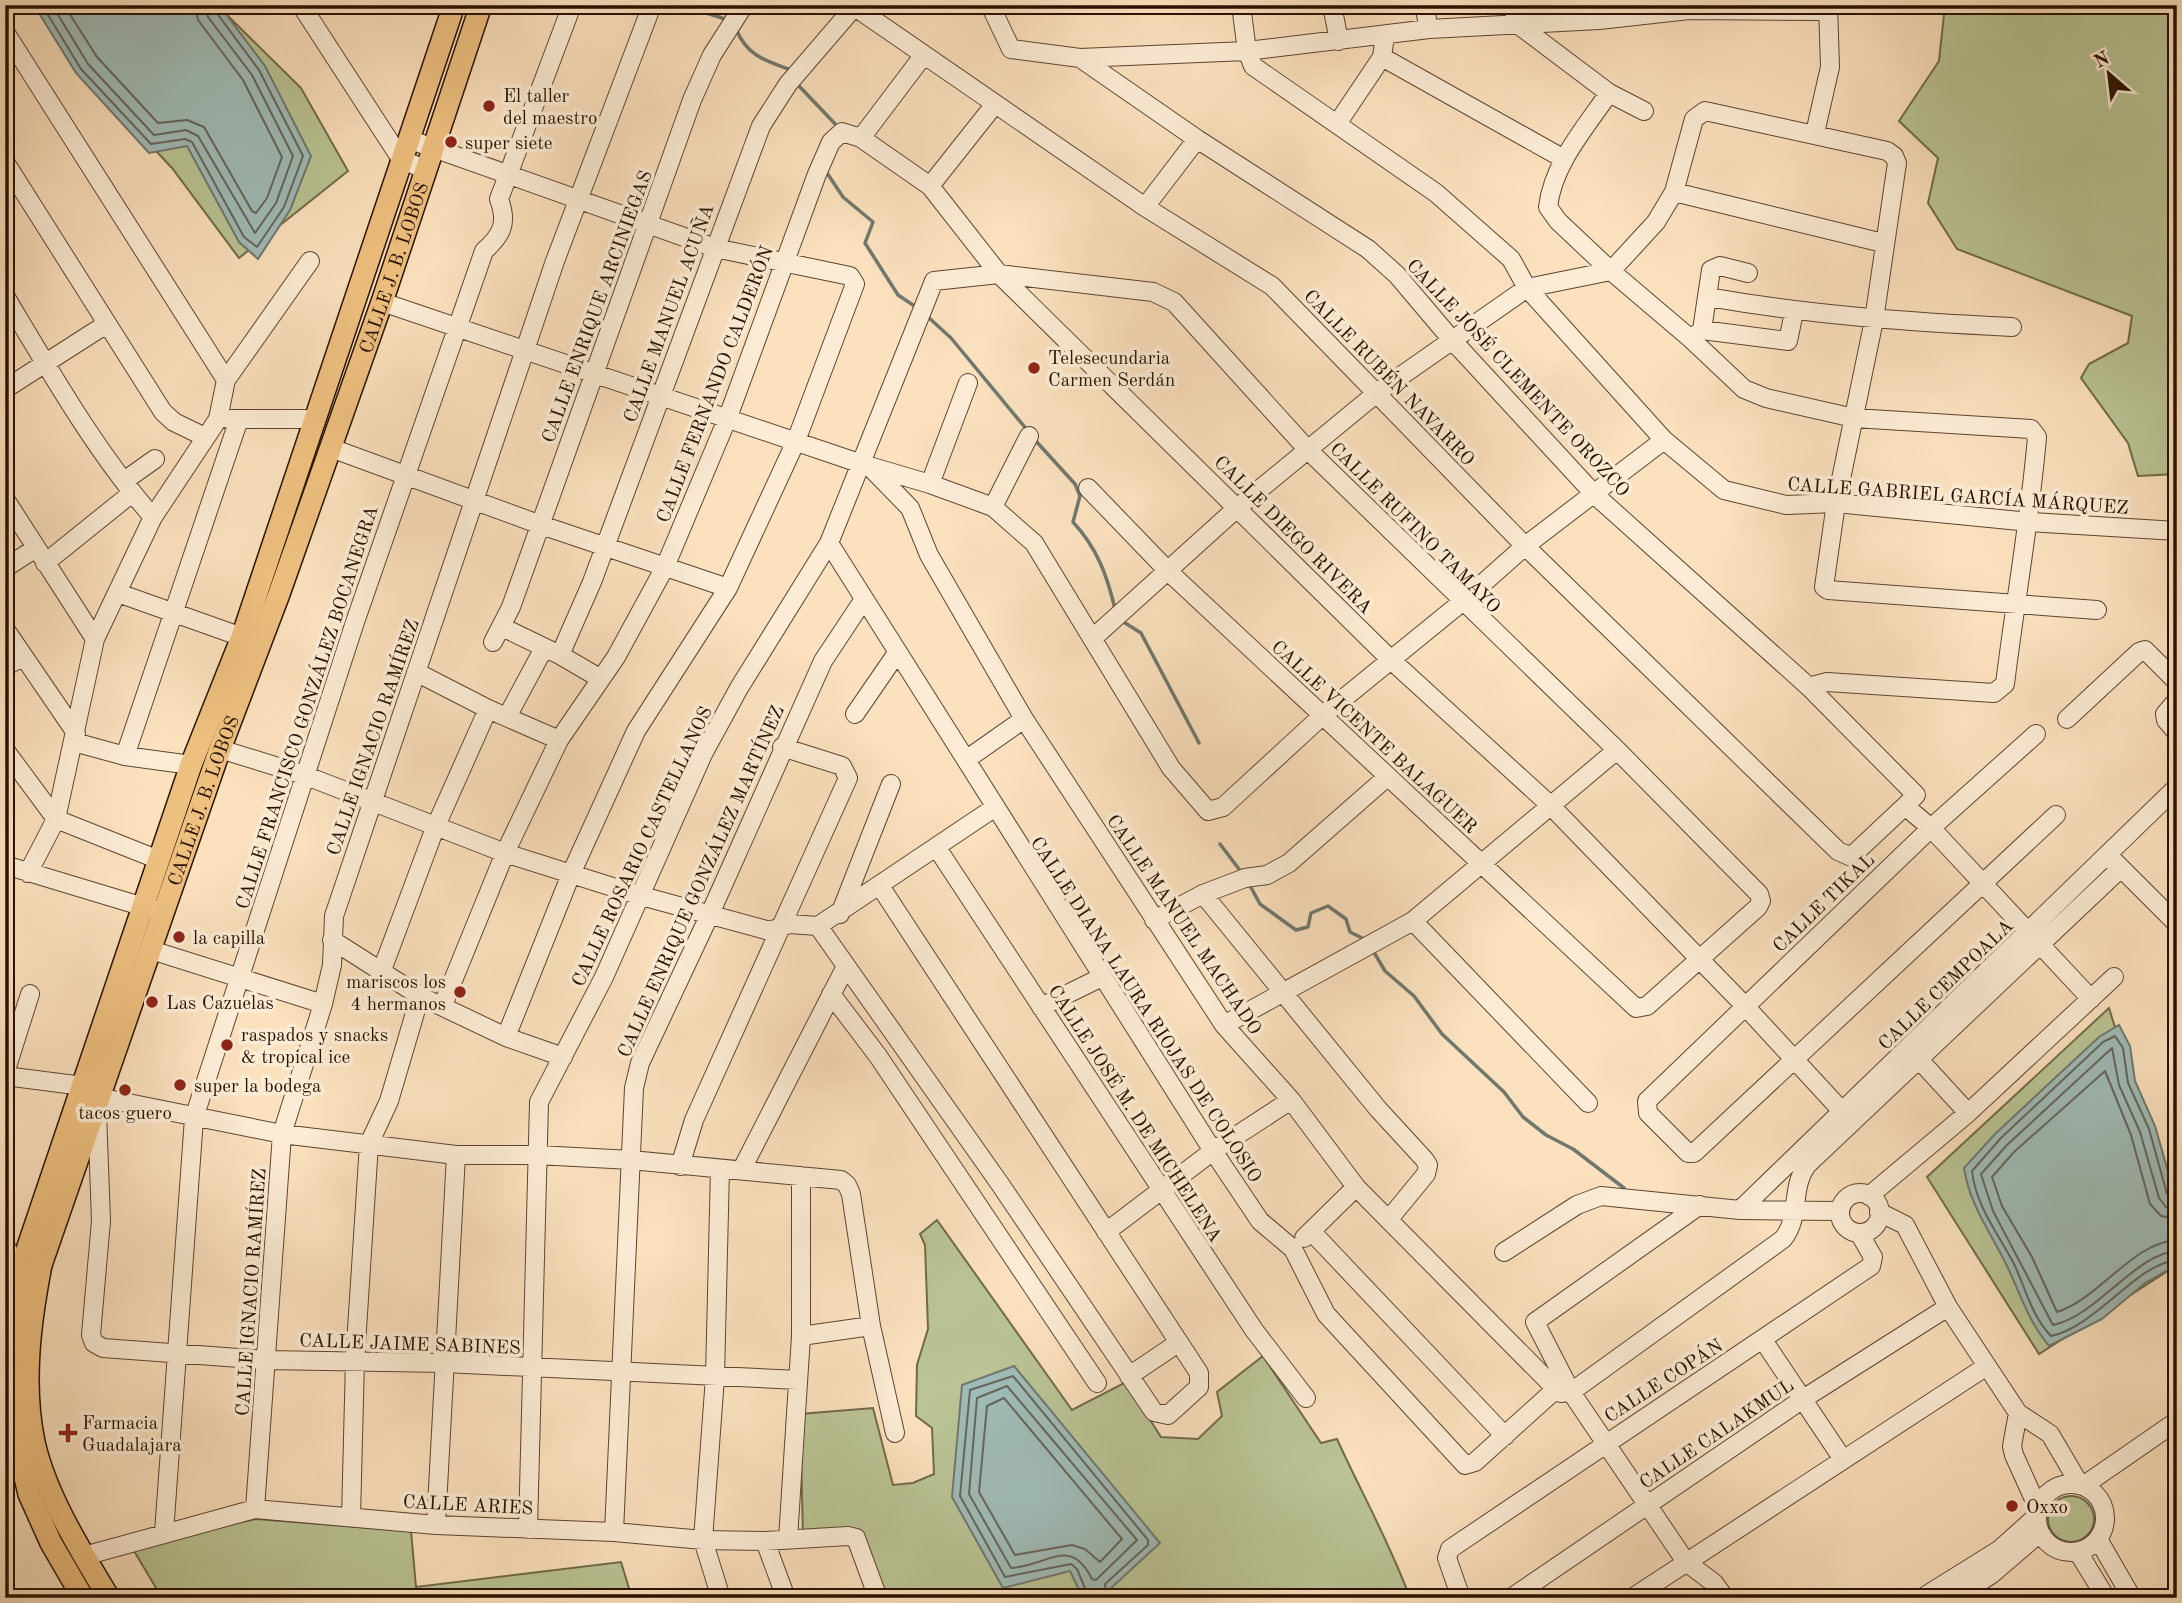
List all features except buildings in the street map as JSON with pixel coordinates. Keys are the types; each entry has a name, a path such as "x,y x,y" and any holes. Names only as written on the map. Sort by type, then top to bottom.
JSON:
{"main road":[{"name":"CALLE J. B. LOBOS","path":"109,1598 61,1513 34,1443 30,1324 41,1265 93,1097 143,906 191,765 242,637 454,5"},
{"name":"CALLE J. B. LOBOS","path":"83,1598 51,1543 29,1494 15,1435 9,1379 19,1273 93,1097 164,913 220,749 382,302 481,5"}],"street":[{"path":"301,5 404,149 426,170"},
{"name":"CALLE FRANCISCO GONZÁLEZ BOCANEGRA","path":"163,1533 194,1118 304,775 457,327 484,251 497,240 504,228 504,212 499,199 572,5"},
{"name":"CALLE IGNACIO RAMÍREZ","path":"255,1509 282,1134 323,1004 332,965 334,916 476,502 525,349 652,5"},
{"name":"CALLE ENRIQUE ARCINIEGAS","path":"552,651 498,635 541,525 646,224 712,55 744,5"},
{"path":"990,5 1011,49 1080,58 1247,51 1385,36 1515,14 1688,8 1827,8 1830,67 1815,133"},
{"path":"1241,5 1247,51"},
{"path":"1332,5 1339,41"},
{"path":"1424,5 1429,29"},
{"name":"CALLE RUBÉN NAVARRO","path":"854,6 1144,207 1272,286 1525,546 1838,851 1849,856 1856,852 1905,806"},
{"name":"CALLE MANUEL ACUÑA","path":"508,717 552,651 605,547 757,136 776,101 854,6"},
{"path":"1515,14 1609,93 1644,111"},
{"path":"5,32 226,380"},
{"path":"1337,124 1382,57 1385,36"},
{"name":"CALLE GABRIEL GARCÍA MÁRQUEZ","path":"1247,51 1253,66 1436,193 1510,259 1527,288 1664,440 1724,490 1786,505 1836,503 2030,522 2177,531"},
{"path":"861,138 923,56"},
{"path":"1382,57 1564,159"},
{"name":"CALLE JOSÉ CLEMENTE OROZCO","path":"1080,58 1197,139 1368,249 1397,275 1452,340 1595,495 1809,687 1916,795 1905,806"},
{"path":"1609,93 1564,159 1550,193 1548,207 1558,221 1611,271 1697,334 1744,389 1766,398 1854,418 2031,429 2036,432 2030,522 2005,684 2000,690 1994,694 1827,682 1809,687"},
{"path":"930,186 995,104"},
{"path":"1093,638 1237,508 1378,392 1527,288 1611,271 1656,222 1674,192 1693,119 1698,112 1705,111 1815,133 1887,151 1894,156 1897,163 1883,243 1874,320 1836,503 1823,581 1828,590 2097,610"},
{"name":"CALLE FERNANDO CALDERÓN","path":"443,1005 505,853 559,740 601,680 665,567 728,417 831,142 842,132 861,138"},
{"name":"CALLE DIEGO RIVERA","path":"861,138 930,186 999,274 1390,659 1550,805 1745,1006 1847,1116"},
{"path":"1144,207 1197,139"},
{"path":"404,149 432,148 715,248 850,276 854,281 796,440 728,587 636,731 571,874 506,1037"},
{"path":"5,162 163,412 174,422 205,437"},
{"path":"1674,192 1883,243"},
{"path":"164,913 13,872 56,819 96,639 153,517 218,419 226,380 310,261"},
{"path":"1697,334 1708,296 1711,270 1715,266 1748,273"},
{"name":"CALLE RUFINO TAMAYO","path":"999,274 1153,292 1174,302 1308,450 1617,750 1759,894 1761,901 1700,961"},
{"name":"CALLE ROSARIO CASTELLANOS","path":"527,1530 539,1102 604,976 703,754 739,688 829,543 865,465 934,281 999,274"},
{"path":"5,296 46,364 128,487 153,517"},
{"path":"1708,296 1794,312 1874,320 2012,327"},
{"name":"CALLE MANUEL MACHADO","path":"382,302 525,349 594,375 930,484 993,508 1034,543 1171,768 1202,808 1215,811 1322,716"},
{"path":"1697,334 1788,341 1794,312"},
{"path":"5,388 106,325"},
{"path":"930,484 968,383"},
{"path":"218,419 316,419"},
{"path":"125,756 239,419"},
{"path":"993,508 1029,436"},
{"path":"1322,716 1462,602 1525,546 1664,440"},
{"path":"331,448 541,525 728,587"},
{"path":"5,568 40,556 128,487 155,459"},
{"name":"CALLE MANUEL MACHADO","path":"865,465 910,508 929,555 1024,719 1224,1025 1291,1100 1356,1187 1563,1391"},
{"name":"CALLE VICENTE BALAGUER","path":"1088,488 1169,572 1480,865 1638,1009 1647,1006 1700,961"},
{"path":"5,499 96,639"},
{"name":"CALLE DIANA LAURA RIOJAS DE COLOSIO","path":"829,543 967,759 994,808 1260,1221 1293,1249 1326,1314 1468,1466"},
{"path":"118,593 242,637"},
{"name":"CALLE ENRIQUE GONZÁLEZ MARTÍNEZ","path":"614,1532 634,1088 640,1063 710,914 822,661 864,599"},
{"path":"5,629 75,737 125,756 191,765"},
{"path":"2067,719 2139,652 2145,650 2151,653 2177,682"},
{"path":"552,651 601,680"},
{"path":"855,714 897,653"},
{"path":"5,667 23,656"},
{"path":"416,672 488,709 559,740"},
{"path":"2171,727 2165,714 2177,700"},
{"path":"382,970 435,828 488,709"},
{"path":"967,759 1024,719"},
{"name":"CALLE TIKAL","path":"1792,1059 1691,1154 1646,1107 1647,1101 1745,1006 1931,828 2035,734"},
{"path":"680,1166 694,1120 848,778 842,766 782,747"},
{"path":"220,749 304,775 505,853 638,895 770,931 796,923 818,926 994,808"},
{"path":"5,750 56,819 159,860"},
{"path":"1224,1025 1413,921 1617,750"},
{"path":"1154,920 1203,894 1245,878 1267,875 1289,863 1387,777"},
{"path":"839,914 891,784"},
{"name":"CALLE CEMPOALA","path":"2035,939 2108,855 2177,787"},
{"path":"1905,806 1931,828 2091,999"},
{"path":"1792,1059 2056,815"},
{"name":"CALLE JOSÉ M. DE MICHELENA","path":"937,848 1254,1330 1306,1398"},
{"path":"2108,855 2177,924"},
{"name":"CALLE CEMPOALA","path":"1740,1210 1915,1054 2035,939 2121,868"},
{"path":"818,926 845,968 1000,1184 1154,1412 1168,1415 1199,1387 1201,1380 880,886"},
{"path":"1203,894 1428,1165 1426,1174 1390,1219"},
{"path":"1413,921 1588,1103"},
{"path":"332,940 420,996 506,1037 563,1057"},
{"path":"150,950 323,1004"},
{"path":"742,1169 845,968"},
{"path":"1041,1007 1102,977"},
{"path":"1879,1212 1875,1225 1859,1233 1843,1225 1840,1211 1850,1196 1869,1196 1968,1113 2114,977"},
{"path":"30,994 5,1074 93,1097 282,1134 456,1155 538,1155 631,1160 841,1180 847,1185 872,1326 895,1433"},
{"path":"831,994 877,1056 1097,1384"},
{"path":"351,1517 355,1360 369,1144 389,1101 420,996"},
{"path":"1915,1054 1968,1113"},
{"name":"CALLE JAIME SABINES","path":"93,1097 101,1221 91,1335 94,1343 103,1348 266,1360 445,1363 798,1380"},
{"path":"1106,1232 1213,1151 1291,1100"},
{"name":"CALLE CEMPOALA","path":"1468,1466 1563,1391 1775,1246 1794,1223 1797,1186 1803,1171 1847,1116"},
{"path":"436,1525 456,1155"},
{"path":"720,1169 715,1377 703,1540 721,1598"},
{"path":"788,1539 801,1336 801,1176"},
{"path":"1293,1249 1356,1187"},
{"path":"1869,1196 1879,1212 1905,1224 1948,1307 2018,1413 2050,1434 2105,1513 2105,1522 2098,1539 2078,1552 2056,1549 2042,1535 2038,1512 2012,1446 2018,1413"},
{"path":"1504,1252 1591,1197 1740,1210 1840,1211"},
{"path":"1700,1205 1535,1322 1563,1391 1604,1443 1686,1562 1719,1593"},
{"path":"1311,1231 1505,1436"},
{"name":"CALLE COPÁN","path":"1461,1598 1447,1552 1604,1443 1873,1265 1873,1257 1859,1233"},
{"path":"5,1245 19,1273"},
{"name":"CALLE CALAKMUL","path":"1511,1598 1804,1399 1948,1307"},
{"path":"801,1336 872,1326"},
{"path":"1763,1339 1842,1458"},
{"path":"1129,1376 1178,1343"},
{"path":"1632,1598 1842,1458 1987,1366"},
{"path":"2086,1489 2177,1421"},
{"path":"1922,1598 1998,1550 2038,1512 2050,1491 2069,1484 2086,1489 2133,1462 2177,1431"},
{"name":"CALLE ARIES","path":"84,1556 255,1509 436,1525 614,1532 703,1540 856,1538 878,1598"},
{"path":"1955,1598 1992,1574 2035,1537 2042,1535"},
{"path":"2098,1539 2132,1598"},
{"path":"765,1541 786,1598"},
{"path":"2078,1552 2106,1598"}],"green space":[{"path":"1945,5 2177,5 2177,474 2138,476 2128,443 2081,378 2089,364 2128,343 2132,316 1957,249 1928,203 1938,158 1899,121 1939,61"},
{"path":"221,9 301,88 348,171 239,258 172,168 89,80"},
{"path":"2109,1008 2177,1224 2177,1265 2039,1354 1927,1177"},
{"path":"937,1220 1072,1410 1126,1382 1161,1437 1198,1439 1222,1416 1217,1392 1263,1356 1321,1443 1337,1439 1410,1598 875,1598 854,1535 803,1537 800,1414 873,1408 893,1485 913,1483 934,1474 932,1428 916,1416 917,1365 928,1329 925,1245 920,1234"},
{"path":"2071,1496 2087,1503 2094,1519 2087,1535 2071,1542 2055,1535 2048,1519 2055,1503"},
{"path":"256,1519 411,1531 416,1587 621,1562 632,1598 162,1598 131,1546"}],"water":[{"path":"34,5 219,5 265,66 311,156 290,210 258,259 239,242 187,146 149,153 76,73"},
{"path":"2119,1025 2130,1046 2135,1081 2155,1126 2177,1203 2177,1265 2145,1283 2102,1319 2049,1346 2031,1318 1976,1208 1964,1168 1995,1134 2099,1037"},
{"path":"1014,1366 1160,1543 1110,1589 1114,1598 1083,1598 1070,1571 1003,1588 952,1497 962,1385"}],"waterway":[{"path":"682,5 725,19"},
{"path":"736,29 746,46 758,56 791,70"},
{"path":"799,86 838,127"},
{"path":"828,168 827,173 843,197 873,222 865,243 898,295 916,307"},
{"path":"927,316 951,338 1028,431"},
{"path":"1035,440 1075,484 1080,496 1073,522 1100,562 1115,609"},
{"path":"1122,621 1141,633 1199,743 1141,633"},
{"path":"1220,844 1242,873"},
{"path":"1248,882 1260,904 1296,930 1308,927 1311,913 1328,906 1346,919 1350,932 1366,940"},
{"path":"1372,949 1385,971 1414,996 1442,1034 1504,1092 1523,1117 1546,1135 1573,1149 1624,1188"}],"place":[{"name":"El taller del maestro","path":"489,106"},
{"name":"super siete","path":"451,142"},
{"name":"Telesecundaria Carmen Serdán","path":"1034,368"},
{"name":"la capilla","path":"179,937"},
{"name":"mariscos los 4 hermanos","path":"460,992"},
{"name":"Las Cazuelas","path":"152,1002"},
{"name":"raspados y snacks & tropical ice","path":"227,1045"},
{"name":"super la bodega","path":"180,1085"},
{"name":"tacos guero","path":"125,1090"},
{"name":"Farmacia Guadalajara","path":"68,1433"},
{"name":"Oxxo","path":"2012,1506"}]}
